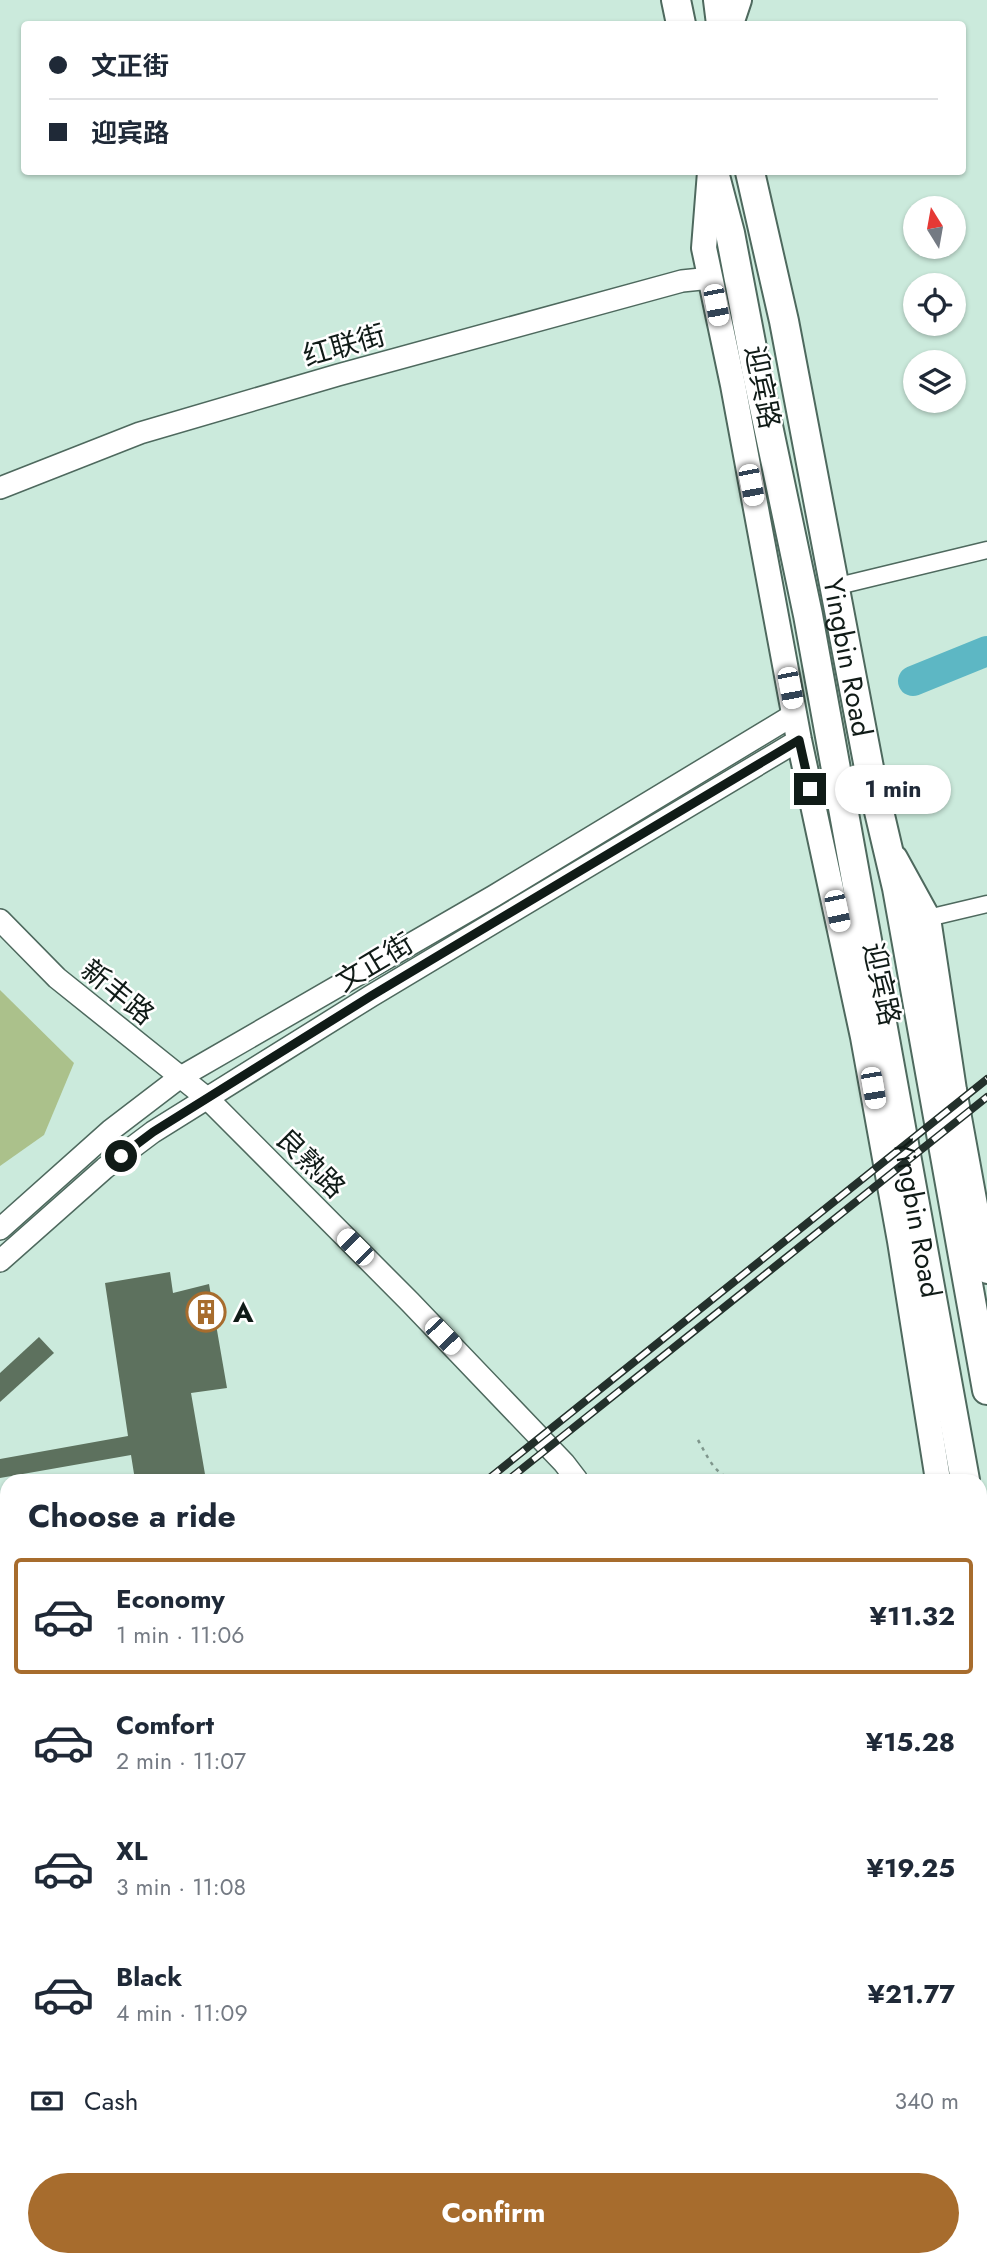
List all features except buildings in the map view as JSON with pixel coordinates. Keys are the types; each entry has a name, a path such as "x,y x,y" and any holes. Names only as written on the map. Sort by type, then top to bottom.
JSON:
{"highway":[{"path":"718,0 721,21"},
{"name":"Yingbin Road","path":"714,175 730,233 808,615 964,1474"},
{"name":"Yingbin Road","path":"751,175 784,321 870,773 897,888 987,1391"}],"main road":[{"path":"732,21 739,0"},
{"name":"迎宾路","path":"713,175 704,248 799,740 863,1037 900,1241 937,1474"},
{"name":"红联街","path":"0,488 140,433 299,386 682,281 710,278"},
{"name":"文正街","path":"0,1229 111,1130 179,1078 494,896 795,714"},
{"name":"文正街","path":"0,1261 105,1168 153,1132 371,996 799,740"},
{"name":"迎宾路","path":"885,839 928,918 954,1090 987,1271"},
{"name":"新丰路","path":"0,920 57,978 208,1099"},
{"name":"良熟路","path":"208,1099 410,1302 572,1474"}],"street":[{"path":"834,587 987,550"},
{"path":"928,918 987,904"}],"path":[{"path":"698,1440 716,1471 723,1474"}],"green space":[{"path":"0,990 74,1063 44,1135 0,1166"}],"waterway":[{"path":"913,681 987,651"}],"railway":[{"path":"494,1474 987,1079"},
{"path":"516,1474 987,1097"}],"place":[{"name":"A","path":"206,1312"}],"route":[{"path":"121,1156 153,1132 371,996 799,740 810,789"}]}
